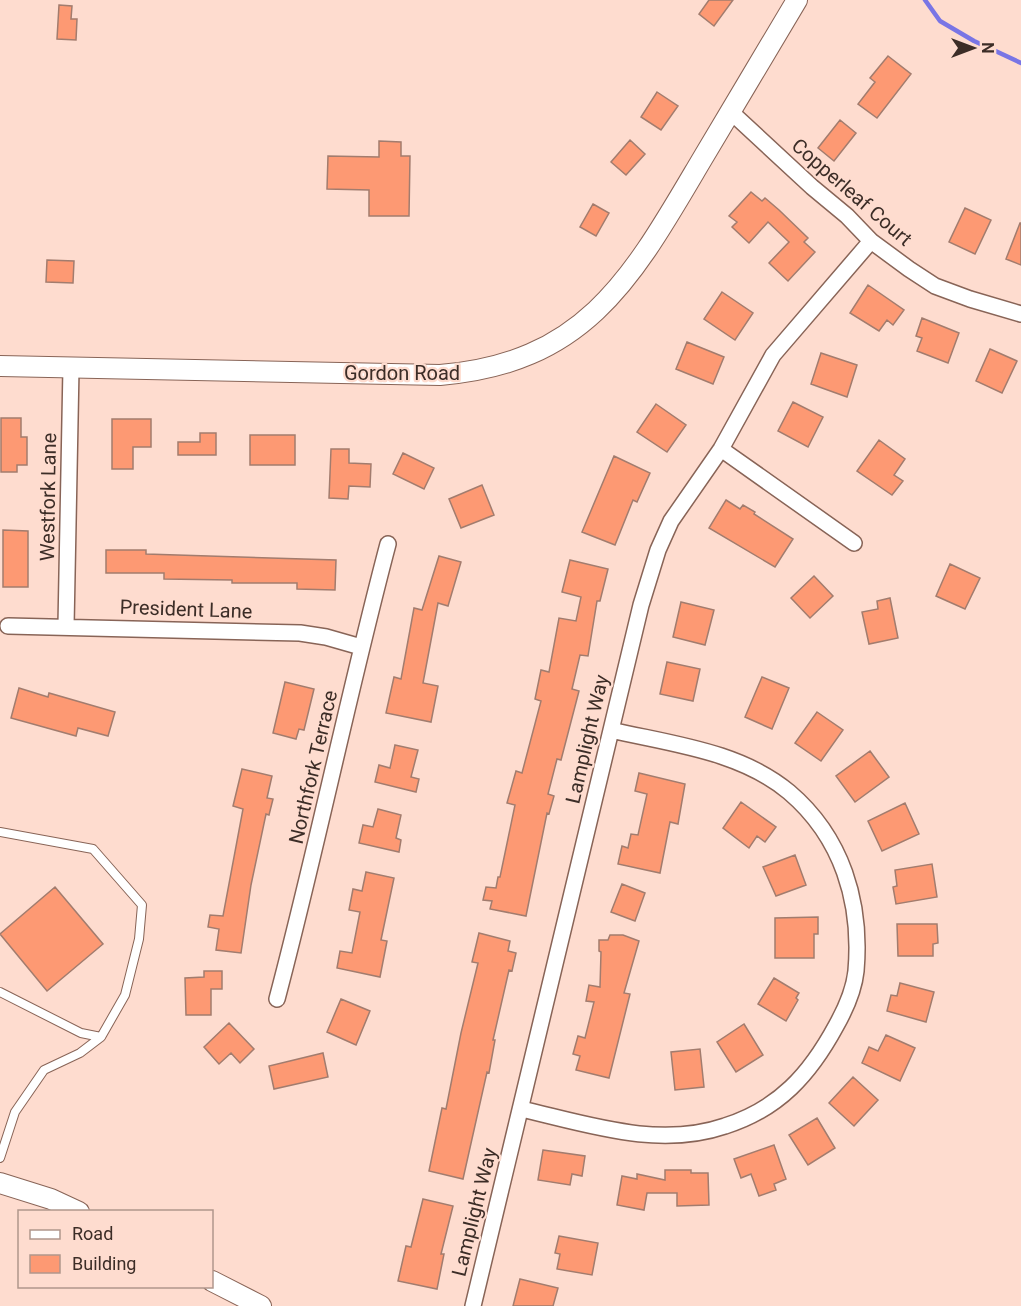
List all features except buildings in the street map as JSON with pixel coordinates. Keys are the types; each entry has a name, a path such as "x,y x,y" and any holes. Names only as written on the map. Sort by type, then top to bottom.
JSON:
{"street":[{"name":"Gordon Road","path":"0,366 440,375 485,369 534,353 587,319 631,275 668,218 797,0"},
{"name":"Copperleaf Court","path":"730,112 847,216 870,241 935,286 1021,314"},
{"name":"Lamplight Way","path":"472,1306 641,605 658,550 671,521 721,449 773,355 870,241"},
{"name":"Westfork Lane","path":"66,626 71,368"},
{"path":"721,449 854,543"},
{"name":"Northfork Terrace","path":"277,999 304,895 361,647 388,544"},
{"name":"President Lane","path":"8,626 300,633 326,637 361,647"},
{"path":"521,1109 630,1134 695,1133 725,1127 754,1114 799,1082 815,1062 845,1009 856,972 855,906 844,870 828,837 789,792 760,772 734,760 611,730"},
{"path":"0,1183 51,1199 75,1210"},
{"path":"213,1282 261,1306"}],"lane":[{"path":"0,832 93,849 142,905 139,939 125,995 101,1037 80,1053 44,1070 15,1112 0,1158"},
{"path":"0,992 81,1033 101,1037"}],"waterway":[{"path":"925,0 940,21 974,41 1021,63"}]}
